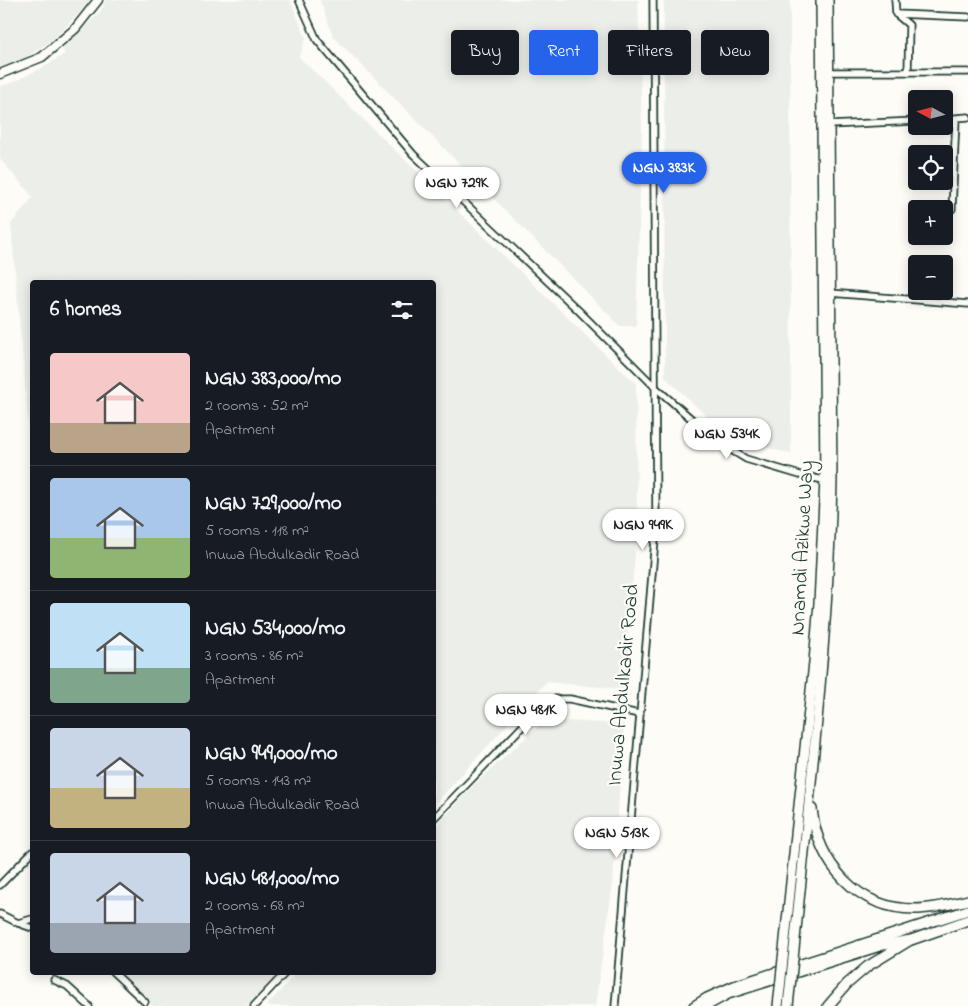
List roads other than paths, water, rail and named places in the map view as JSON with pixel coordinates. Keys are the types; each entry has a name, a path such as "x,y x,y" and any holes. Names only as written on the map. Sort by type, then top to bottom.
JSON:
{"highway":[{"name":"Nnamdi Azikwe Way","path":"778,1006 814,662 829,481 821,0"},
{"name":"Nnamdi Azikwe Way","path":"788,1006 810,793 829,577 828,0"},
{"path":"810,793 813,822 821,848 833,867 850,886 878,903 907,909 924,909 968,900"},
{"path":"694,1006 734,986 968,910"},
{"path":"706,1006 728,994 883,945 911,940 968,920"},
{"path":"828,1006 868,966 911,940"}],"main road":[{"path":"0,74 42,57 75,29 98,0"}],"street":[{"path":"299,0 317,40 413,154 578,310 656,388 718,442 746,459 800,475 829,481"},
{"name":"Inuwa Abdulkadir Road","path":"615,1006 656,528 653,0"},
{"path":"895,0 896,14 909,25 908,72"},
{"path":"896,14 968,17"},
{"path":"828,72 968,72"},
{"path":"952,200 956,119 968,117"},
{"path":"829,125 908,121"},
{"path":"830,293 968,304"},
{"path":"436,816 542,705 555,699 570,699 639,714"},
{"path":"0,885 30,854"},
{"path":"0,914 18,924 30,927"},
{"path":"18,924 30,920"},
{"path":"116,975 145,1002"},
{"path":"254,1006 283,975"},
{"path":"54,980 67,986 89,1006"}]}
